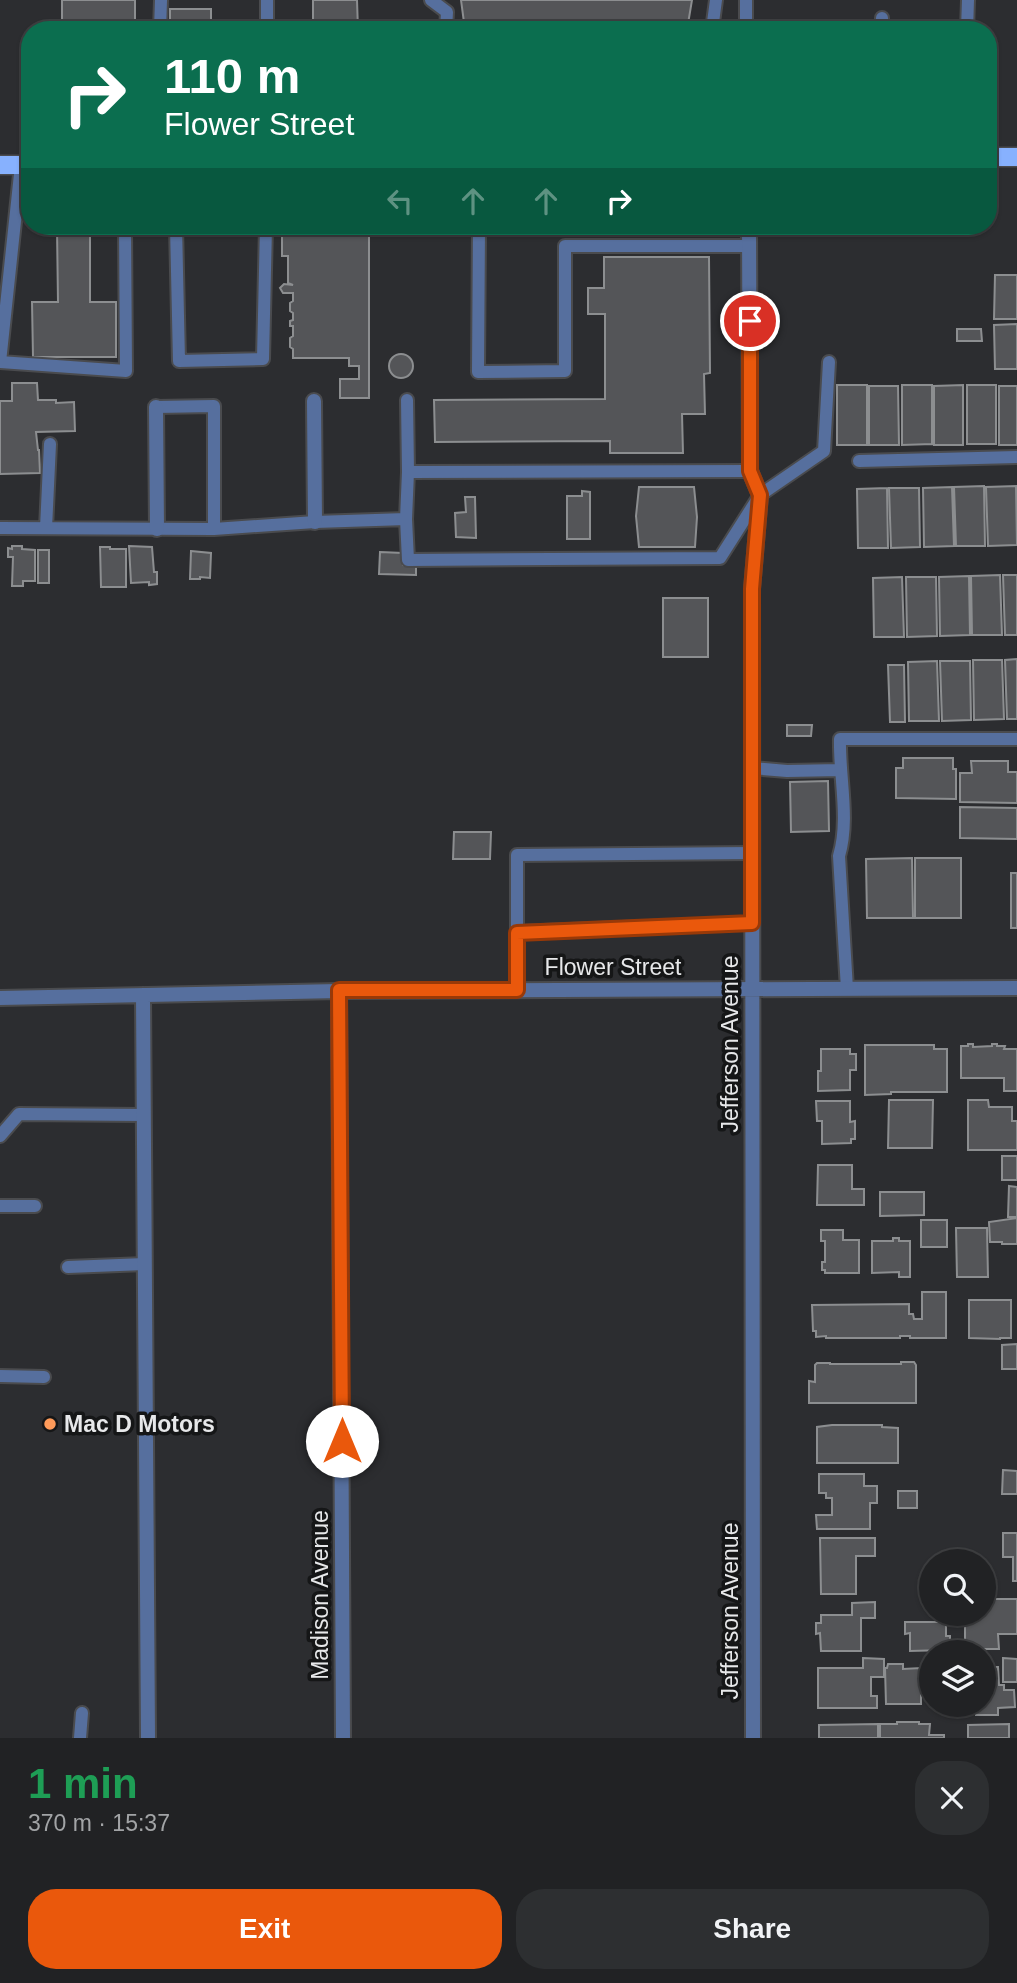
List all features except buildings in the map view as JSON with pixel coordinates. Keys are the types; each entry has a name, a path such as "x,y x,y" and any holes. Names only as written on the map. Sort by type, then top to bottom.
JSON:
{"main road":[{"path":"997,157 1017,157"},
{"path":"0,165 21,165"}],"street":[{"name":"Jefferson Avenue","path":"749,235 750,471 760,495 752,589 753,1738"},
{"path":"314,401 315,522"},
{"path":"156,407 157,529"},
{"name":"Flower Street","path":"0,998 339,990 1017,988"},
{"name":"Madison Avenue","path":"339,990 343,1738"},
{"path":"143,995 148,1738"}],"lane":[{"path":"161,21 162,0"},
{"path":"267,0 267,21"},
{"path":"431,0 447,12 446,21"},
{"path":"713,21 716,0"},
{"path":"746,0 746,21"},
{"path":"967,21 968,0"},
{"path":"21,197 0,362 126,371 125,235"},
{"path":"176,235 179,361 263,359 266,235"},
{"path":"479,235 478,372 565,371 565,246 749,246"},
{"path":"407,400 408,560 720,558 760,495 824,451 828,362"},
{"path":"156,407 214,406 214,529"},
{"path":"46,528 50,444"},
{"path":"859,461 1017,457"},
{"path":"408,472 750,471"},
{"path":"0,528 214,529 406,519"},
{"path":"847,989 839,856 844,840 840,739 1017,739"},
{"path":"752,768 787,771 841,769"},
{"path":"517,990 517,855 752,853"},
{"path":"517,933 752,923"},
{"path":"0,1136 19,1114 144,1115"},
{"path":"0,1206 35,1206"},
{"path":"68,1267 145,1264"},
{"path":"0,1376 44,1377"},
{"path":"80,1738 82,1713"}],"place":[{"name":"Mac D Motors","path":"50,1424"}],"route":[{"path":"342,1441 339,990 517,990 517,933 752,923 752,589 760,495 750,471 750,321"}]}
